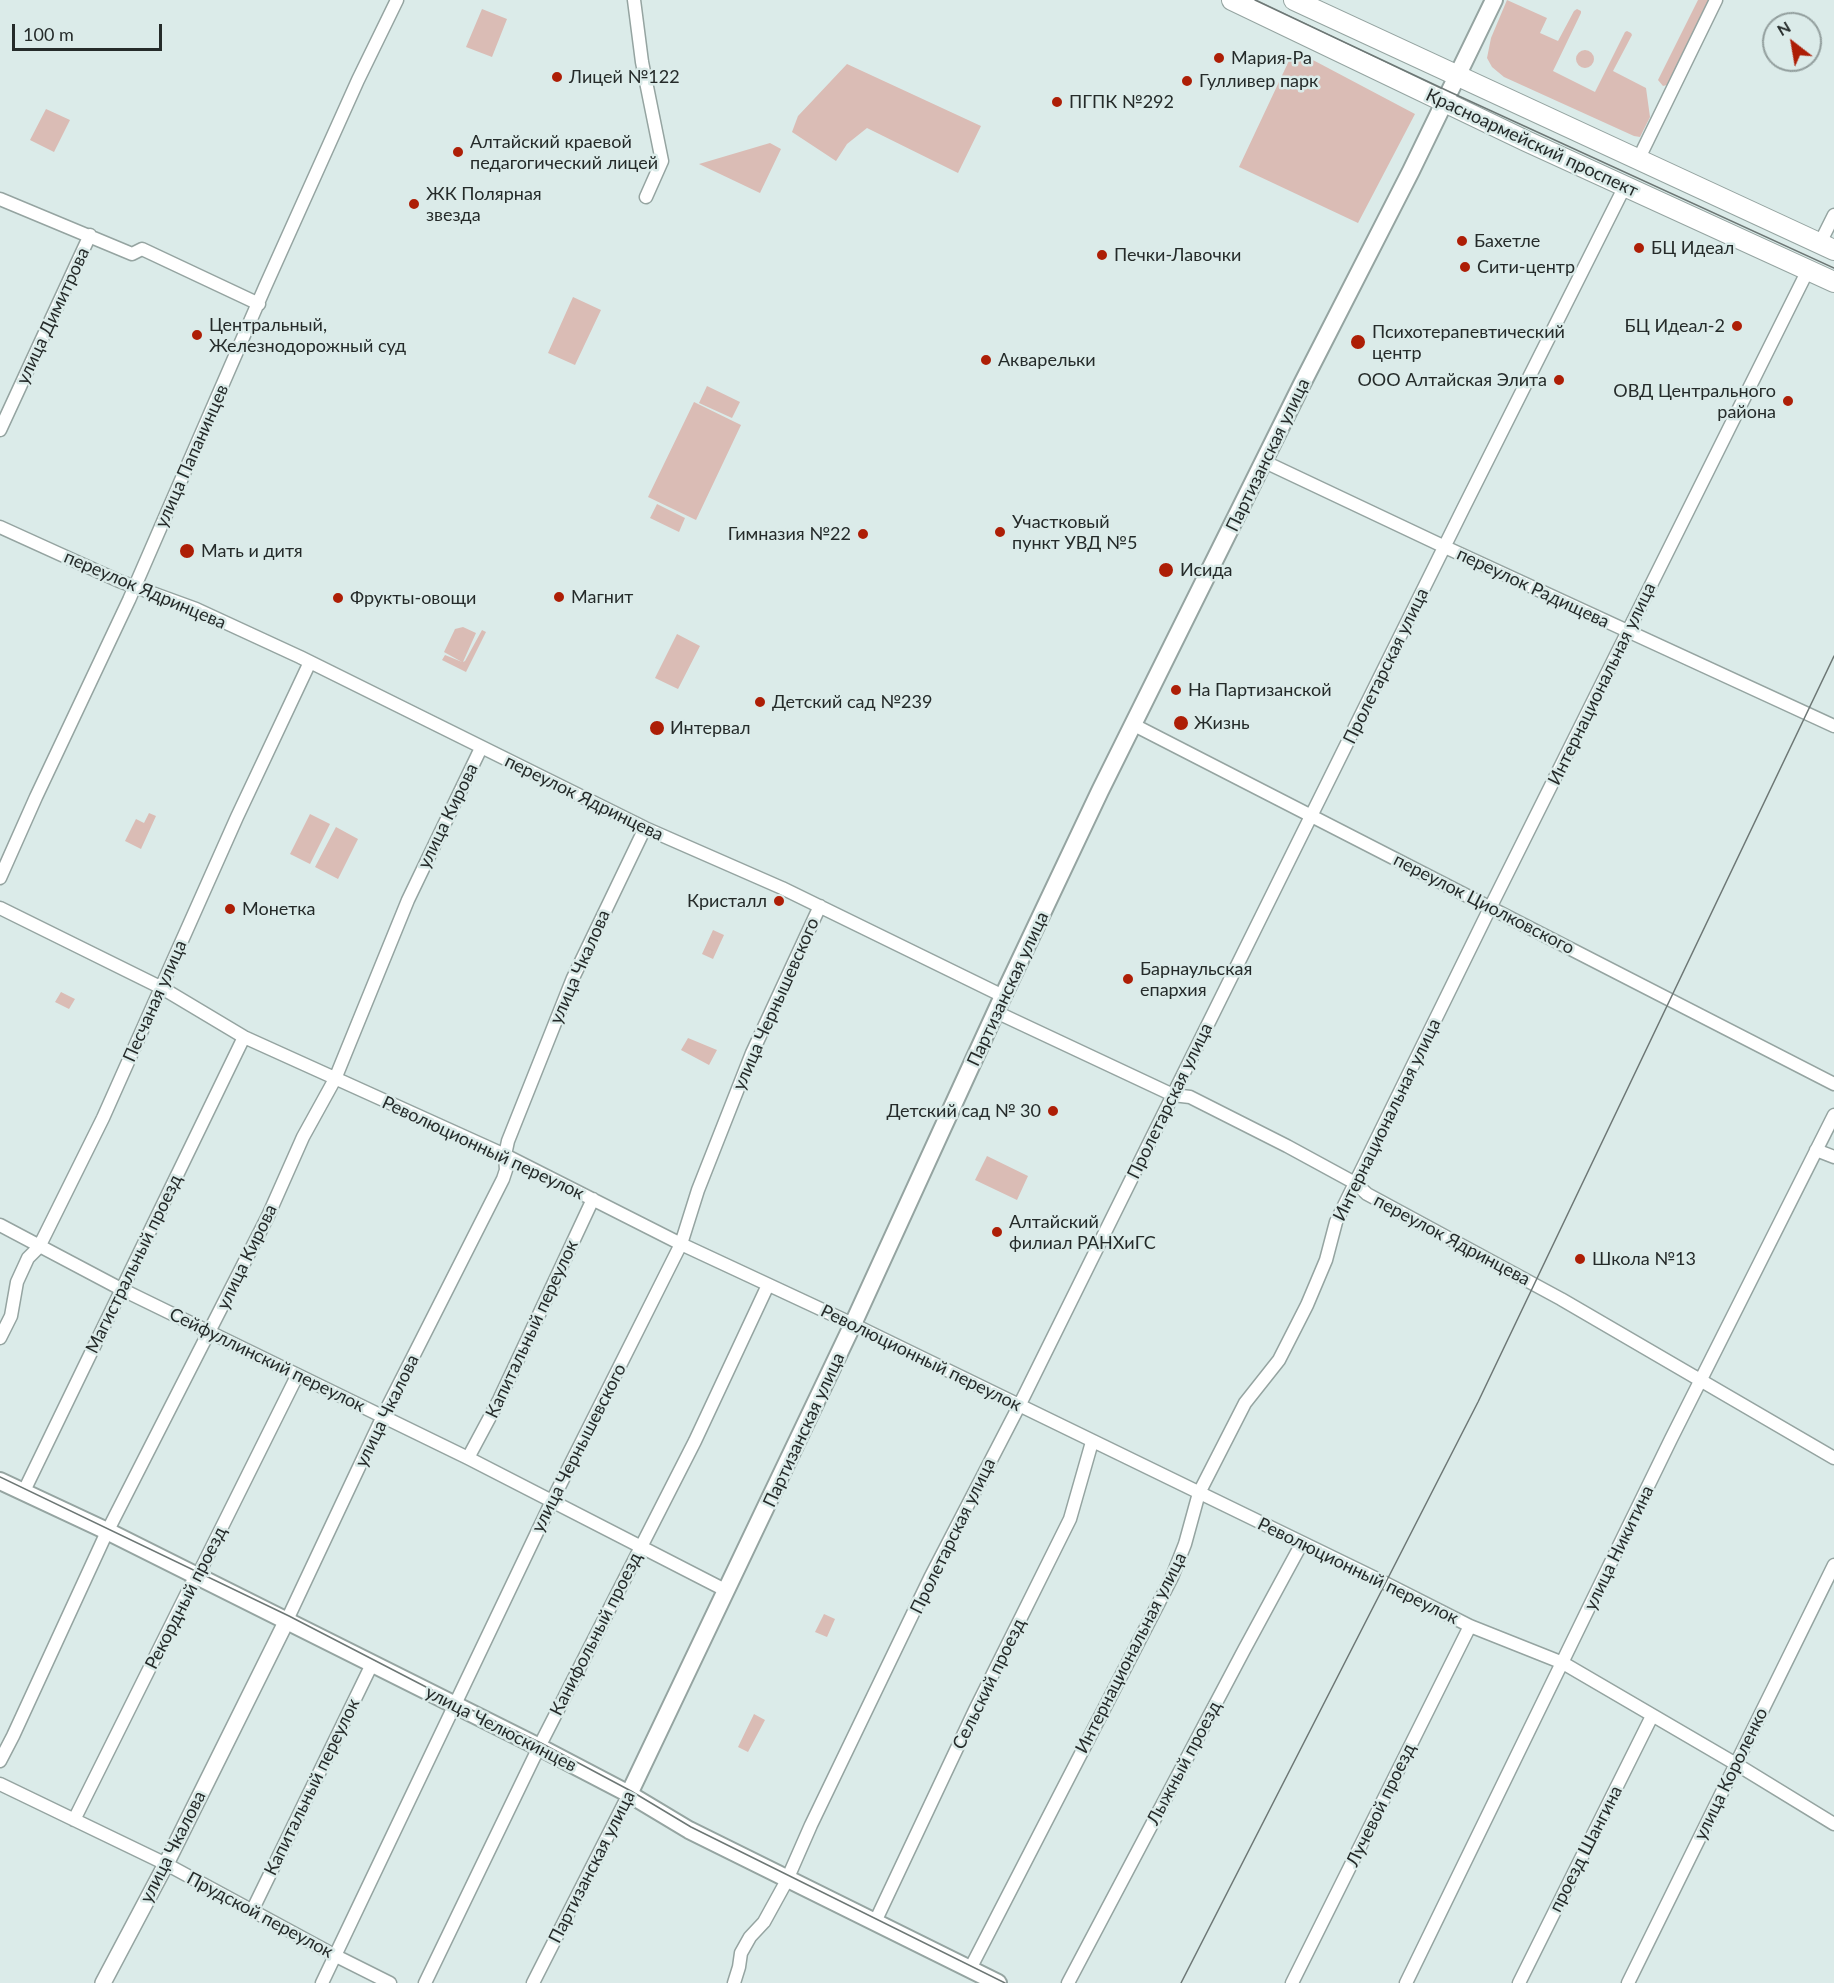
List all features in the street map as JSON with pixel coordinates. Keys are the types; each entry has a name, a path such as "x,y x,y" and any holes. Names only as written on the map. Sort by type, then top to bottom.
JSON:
{"main road":[{"name":"Красноармейский проспект","path":"1232,0 1444,102 1834,282"},
{"name":"Красноармейский проспект","path":"1294,0 1827,247"},
{"name":"Партизанская улица","path":"629,1794 853,1324 1003,996 1134,725 1494,0"},
{"path":"1689,216 1702,189"},
{"name":"улица Челюскинцев","path":"0,1481 108,1531 287,1620 629,1794 689,1830 998,1983"}],"street":[{"name":"улица Папанинцев","path":"0,878 134,586 358,80 397,0"},
{"path":"634,0 642,62 662,161 646,197"},
{"path":"1638,160 1716,0"},
{"name":"Пролетарская улица","path":"734,1983 741,1953 750,1937 764,1922 788,1879 811,1825 930,1578 1019,1406 1625,186"},
{"path":"0,199 132,254 142,249 259,304"},
{"path":"1827,247 1834,215"},
{"name":"улица Димитрова","path":"0,430 90,235"},
{"name":"Интернациональная улица","path":"970,1969 1172,1577 1185,1544 1199,1493 1245,1403 1279,1360 1307,1305 1326,1260 1336,1222 1627,631 1808,270"},
{"name":"переулок Радищева","path":"1265,462 1444,548 1834,726"},
{"name":"переулок Ядринцева","path":"0,527 119,581 196,609 310,662 645,828 782,888 1003,996"},
{"name":"Песчаная улица","path":"0,1338 11,1316 17,1282 28,1258 39,1247 103,1118 237,817 310,662"},
{"name":"переулок Циолковского","path":"1134,725 1491,906 1834,1084"},
{"name":"улица Кирова","path":"0,1761 108,1531 268,1216 303,1137 335,1079 408,900 481,748"},
{"name":"улица Чкалова","path":"103,1983 166,1864 287,1620 383,1416 503,1179 506,1170 505,1155 508,1141 573,978 645,828"},
{"name":"улица Чернышевского","path":"322,1983 552,1501 681,1244 698,1190 752,1053 820,906"},
{"name":"Революционный переулок","path":"0,908 162,988 244,1037 505,1155 681,1244 853,1324 1470,1626 1563,1663 1834,1824"},
{"name":"переулок Ядринцева","path":"996,1012 1173,1095 1190,1097 1287,1146 1355,1183 1367,1194 1561,1299 1834,1458"},
{"name":"Магистральный проезд","path":"24,1491 244,1037"},
{"name":"улица Никитина","path":"1406,1983 1701,1380 1834,1115"},
{"path":"1816,1150 1834,1157"},
{"name":"Капитальный переулок","path":"468,1458 499,1400 593,1199"},
{"name":"Сейфуллинский переулок","path":"0,1226 121,1289 468,1458 727,1591"},
{"name":"Канифольный проезд","path":"425,1983 539,1747 695,1441 768,1285"},
{"name":"Рекордный проезд","path":"74,1820 297,1376"},
{"name":"Сельский проезд","path":"875,1922 975,1710 1070,1519 1092,1442"},
{"name":"Лыжный проезд","path":"1068,1983 1302,1543"},
{"name":"улица Короленко","path":"1628,1983 1834,1565"},
{"name":"Лучевой проезд","path":"1292,1983 1470,1626"},
{"name":"Капитальный переулок","path":"252,1911 372,1664"},
{"name":"проезд Шангина","path":"1519,1983 1652,1716"},
{"name":"Прудской переулок","path":"0,1785 166,1864 390,1983"},
{"name":"Партизанская улица","path":"533,1983 629,1794"}],"shaded area":[{"path":"1507,0 1547,18 1540,33 1558,41 1574,11 1577,9 1581,11 1553,71 1595,92 1625,32 1631,33 1613,71 1646,88 1650,117 1640,137 1504,77 1492,67 1487,58 1491,38"},
{"path":"1698,0 1709,0 1667,85 1663,86 1658,80"},
{"path":"482,9 507,19 492,57 466,47"},
{"path":"1294,50 1415,114 1358,223 1239,167"},
{"path":"1585,50 1591,53 1594,59 1591,65 1585,68 1579,65 1576,59 1579,53"},
{"path":"847,64 981,126 958,173 867,128 847,144 836,161 792,132 798,116"},
{"path":"46,109 70,120 54,152 30,140"},
{"path":"770,143 781,149 760,193 699,164"},
{"path":"573,297 601,310 575,365 548,353"},
{"path":"707,386 740,402 732,418 699,403"},
{"path":"694,402 741,425 696,520 648,497"},
{"path":"657,504 685,518 679,532 650,518"},
{"path":"463,627 476,633 463,662 482,630 486,632 466,672 442,660 445,655 462,662 444,652 455,629"},
{"path":"677,634 700,646 678,689 655,678"},
{"path":"149,813 156,816 141,849 125,841 136,819 144,823"},
{"path":"310,814 330,824 310,864 290,854"},
{"path":"336,827 358,839 338,879 315,867"},
{"path":"713,930 724,935 713,959 702,954"},
{"path":"61,992 75,999 69,1009 55,1002"},
{"path":"688,1038 717,1050 709,1065 681,1050"},
{"path":"987,1156 1028,1176 1017,1200 975,1180"},
{"path":"824,1614 835,1619 827,1637 815,1632"},
{"path":"754,1714 765,1720 748,1752 738,1747"}],"tram line":[{"path":"1255,0 1834,268"},
{"path":"1181,1983 1478,1402 1834,656"},
{"path":"0,1477 289,1616 455,1702 541,1743 631,1791 691,1827 1005,1983"}],"place":[{"name":"Мария-Ра","path":"1219,58"},
{"name":"Лицей №122","path":"557,77"},
{"name":"Гулливер парк","path":"1187,81"},
{"name":"ПГПК №292","path":"1057,102"},
{"name":"Алтайский краевой педагогический лицей","path":"458,152"},
{"name":"ЖК Полярная звезда","path":"414,204"},
{"name":"Бахетле","path":"1462,241"},
{"name":"БЦ Идеал","path":"1639,248"},
{"name":"Печки-Лавочки","path":"1102,255"},
{"name":"Сити-центр","path":"1465,267"},
{"name":"БЦ Идеал-2","path":"1737,326"},
{"name":"Центральный, Железнодорожный суд","path":"197,335"},
{"name":"Психотерапевтический центр","path":"1358,342"},
{"name":"Акварельки","path":"986,360"},
{"name":"ООО Алтайская Элита","path":"1559,380"},
{"name":"ОВД Центрального района","path":"1788,401"},
{"name":"Участковый пункт УВД №5","path":"1000,532"},
{"name":"Гимназия №22","path":"863,534"},
{"name":"Мать и дитя","path":"187,551"},
{"name":"Исида","path":"1166,570"},
{"name":"Магнит","path":"559,597"},
{"name":"Фрукты-овощи","path":"338,598"},
{"name":"На Партизанской","path":"1176,690"},
{"name":"Детский сад №239","path":"760,702"},
{"name":"Жизнь","path":"1181,723"},
{"name":"Интервал","path":"657,728"},
{"name":"Кристалл","path":"779,901"},
{"name":"Монетка","path":"230,909"},
{"name":"Барнаульская епархия","path":"1128,979"},
{"name":"Детский сад № 30","path":"1053,1111"},
{"name":"Алтайский филиал РАНХиГС","path":"997,1232"},
{"name":"Школа №13","path":"1580,1259"}]}
